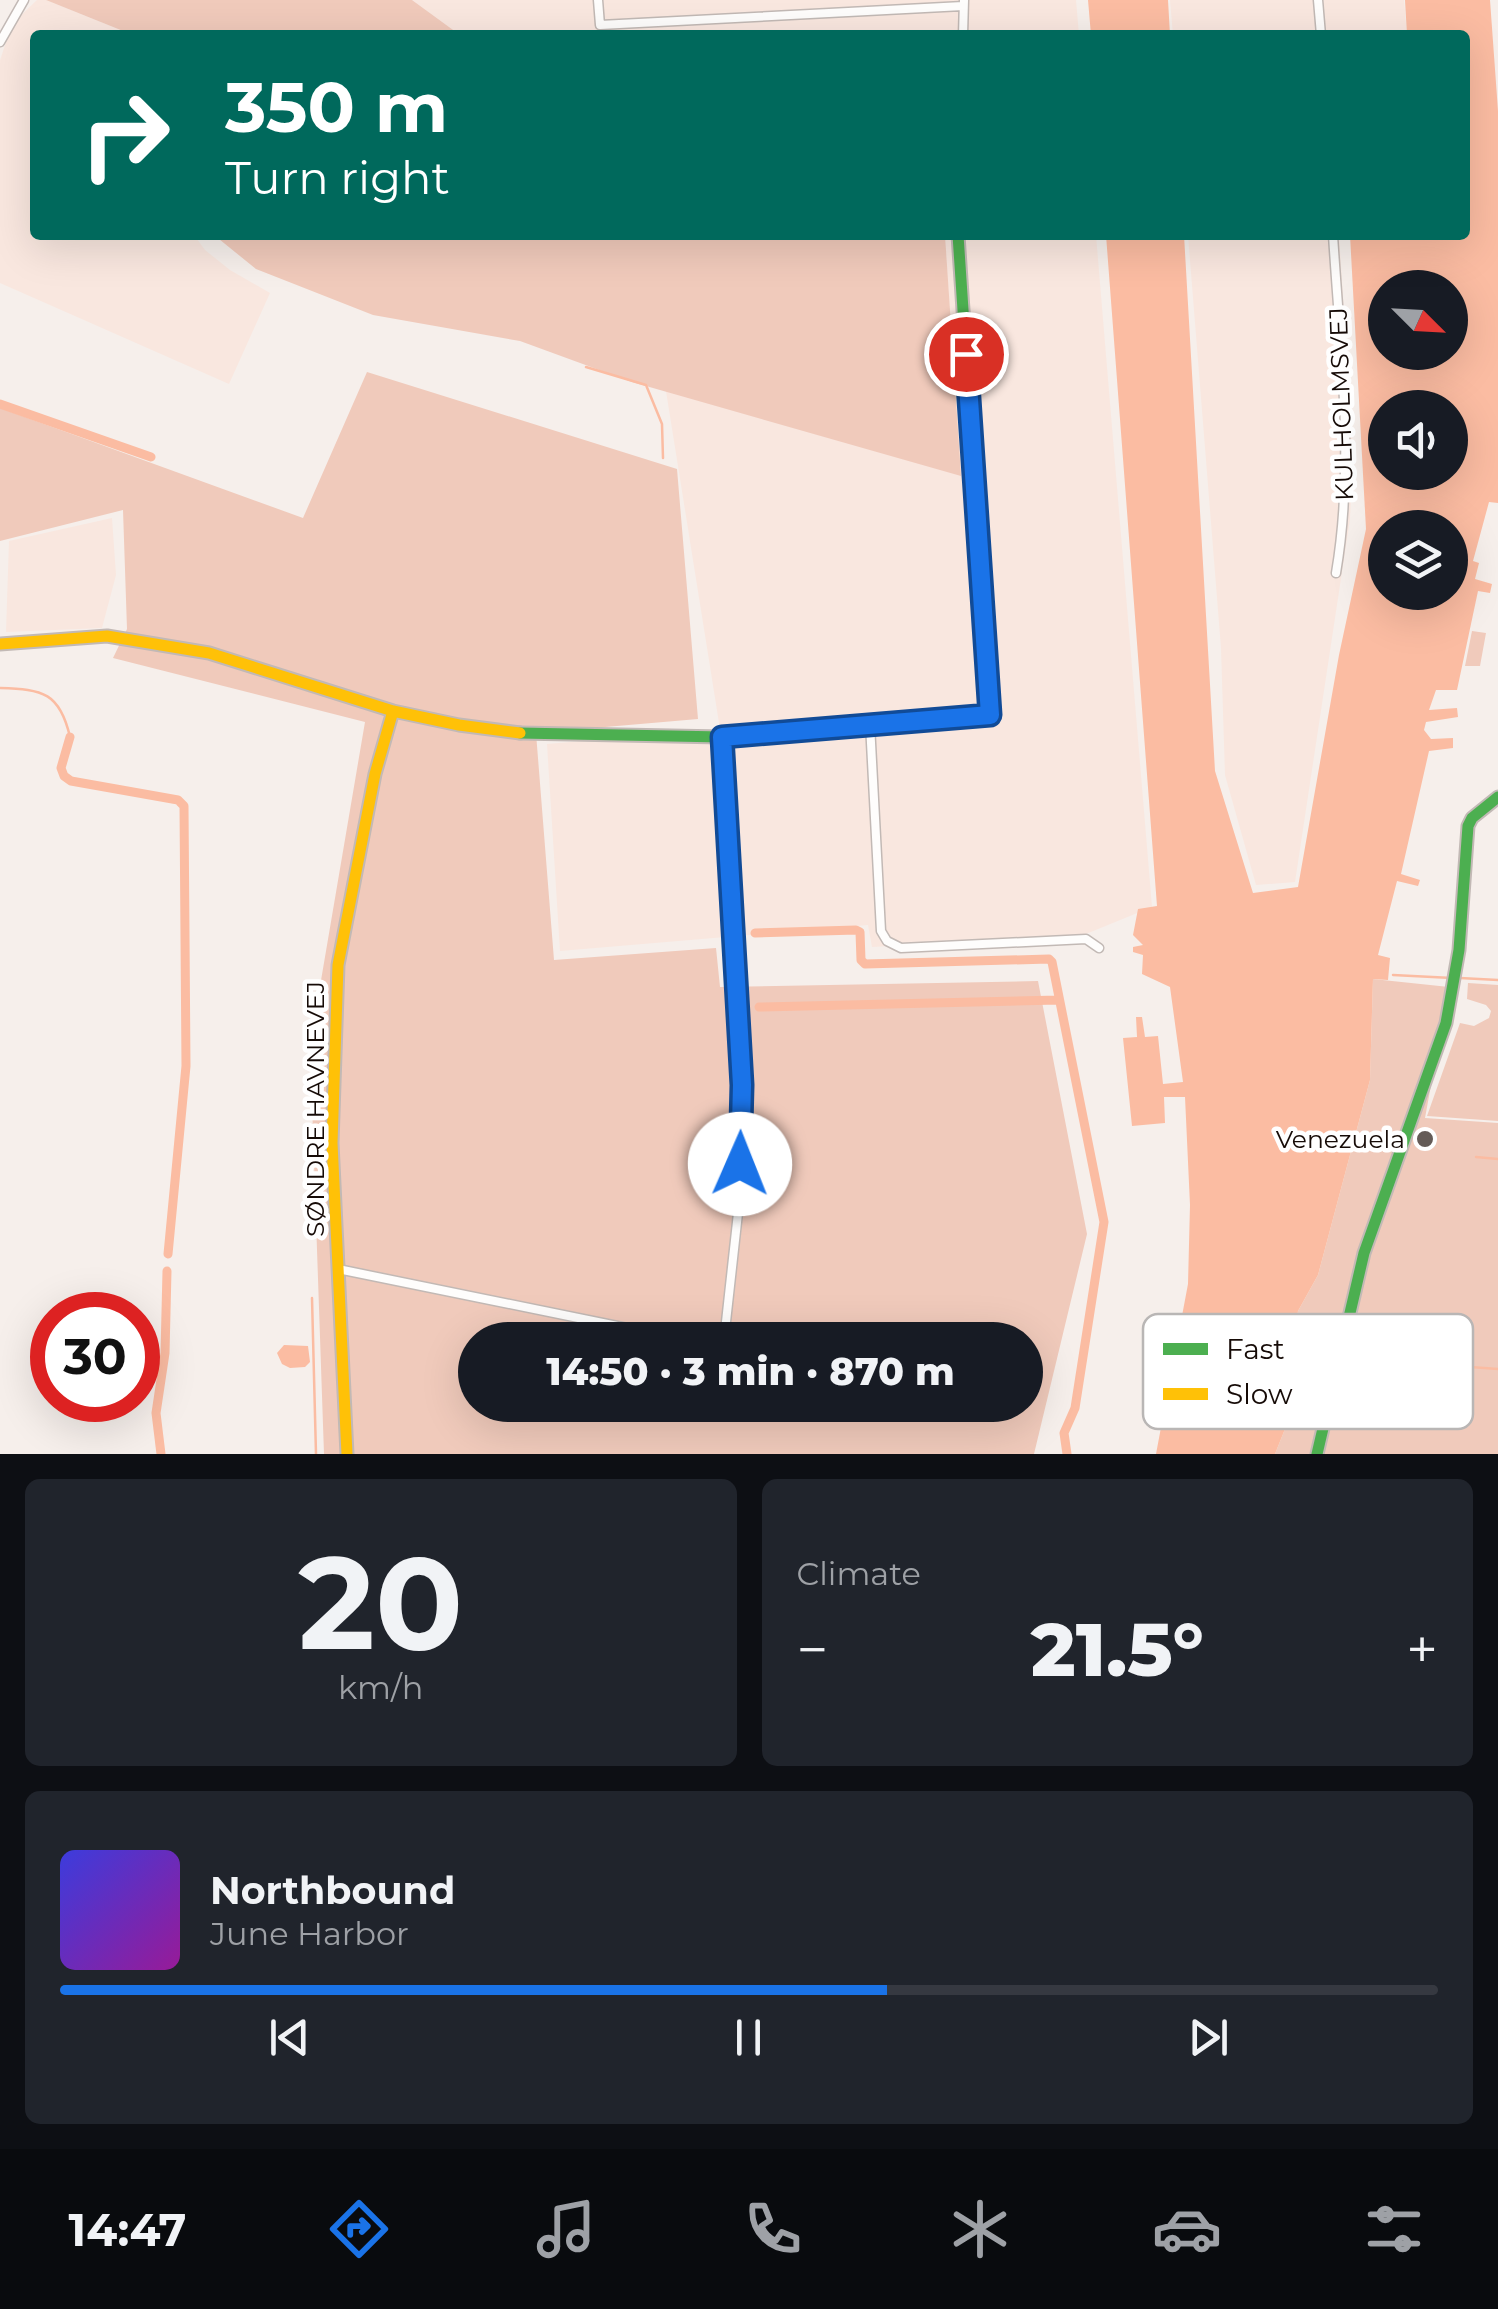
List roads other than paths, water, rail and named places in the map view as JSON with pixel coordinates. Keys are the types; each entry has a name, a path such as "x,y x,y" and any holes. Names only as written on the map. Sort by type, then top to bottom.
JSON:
{"street":[{"path":"0,42 24,0"},
{"path":"598,0 600,25 964,3 962,30"},
{"path":"1318,0 1321,30"},
{"path":"0,644 106,636 209,653 393,710 460,726 522,733 722,737 990,715 958,240"},
{"name":"KULHOLMSVEJ","path":"1333,240 1347,457 1346,516 1336,573"},
{"name":"SØNDRE HAVNEVEJ","path":"347,1454 332,1142 338,965 375,774 393,710"},
{"path":"870,724 881,930 887,941 901,948 1086,939 1099,948"},
{"path":"722,737 742,1085 739,1204 726,1322"},
{"path":"1350,1314 1384,1187 1414,1122 1454,987 1468,826 1498,797"},
{"path":"338,1270 597,1322"},
{"path":"1317,1454 1323,1429"}],"waterway":[{"path":"586,367 646,385 662,424 663,458"},
{"path":"0,404 151,457"},
{"path":"0,688 47,696 61,711 70,737"},
{"path":"70,737 61,768 71,781 178,800 184,806 186,1066 168,1254"},
{"path":"755,933 856,930 860,932 861,960 865,964 1049,959 1052,962 1104,1222 1075,1408 1064,1433 1067,1454"},
{"path":"1393,975 1452,978"},
{"path":"1460,978 1498,980"},
{"path":"759,1007 1058,1000"},
{"path":"1476,1157 1498,1159"},
{"path":"161,1454 156,1413 165,1353 167,1271"},
{"path":"312,1298 316,1454"},
{"path":"1473,1367 1498,1369"}],"place":[{"name":"Venezuela","path":"1425,1139"}]}
